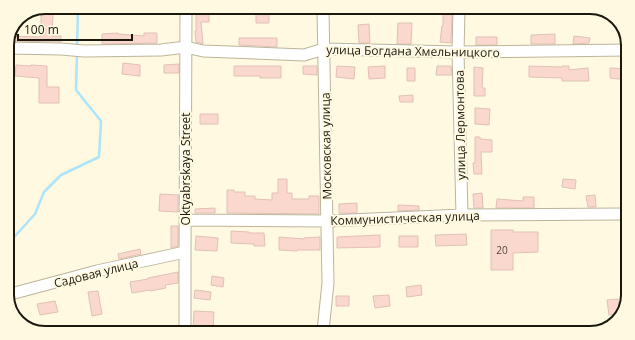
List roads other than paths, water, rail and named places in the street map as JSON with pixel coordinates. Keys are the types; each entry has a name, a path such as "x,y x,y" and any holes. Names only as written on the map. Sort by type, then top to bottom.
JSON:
{"street":[{"name":"Oktyabrskaya Street","path":"185,326 186,14"},
{"name":"Московская улица","path":"323,14 328,284 323,326"},
{"name":"улица Лермонтова","path":"459,14 458,52 462,215"},
{"name":"улица Богдана Хмельницкого","path":"14,48 84,51 161,50 186,47 203,51 304,55 324,49 458,52 621,50"},
{"name":"Коммунистическая улица","path":"185,220 327,221 462,215 621,214"},
{"name":"Садовая улица","path":"14,293 97,271 185,252"}],"waterway":[{"path":"77,47 78,14"},
{"path":"14,237 35,214 44,192 61,175 99,157 101,121 76,90 77,54"}]}
